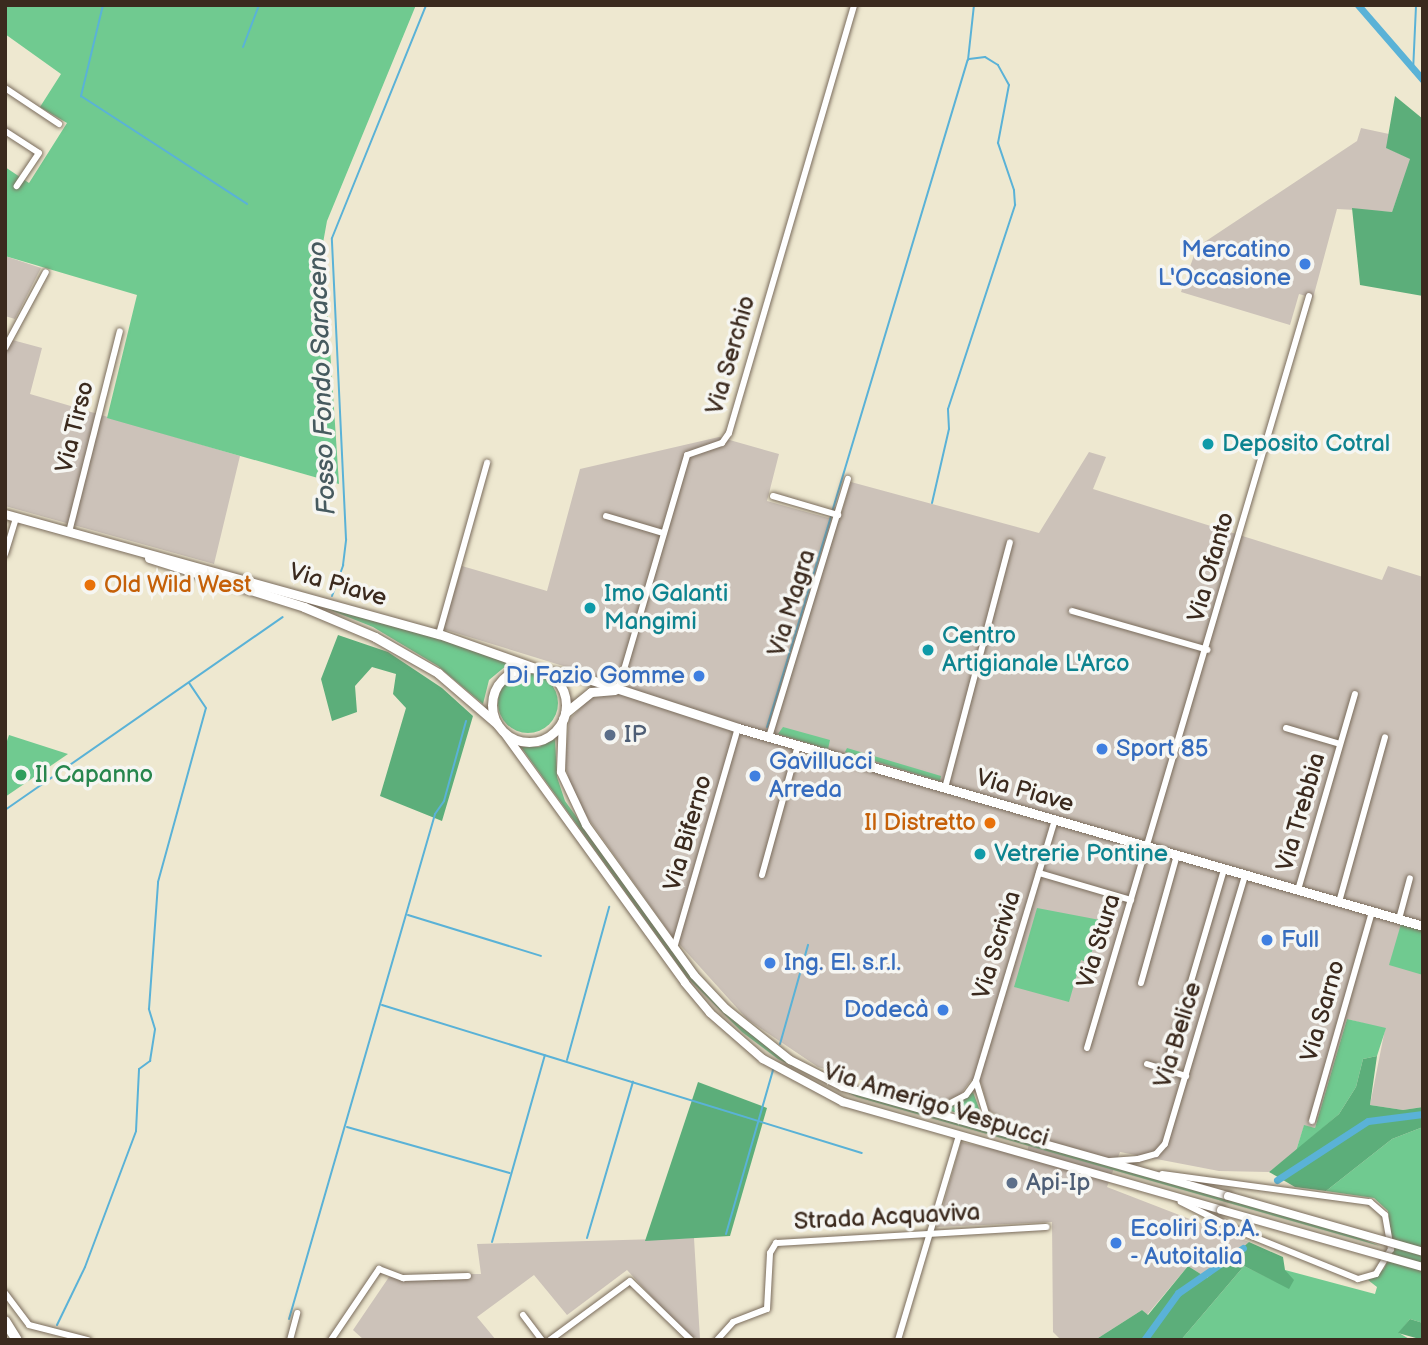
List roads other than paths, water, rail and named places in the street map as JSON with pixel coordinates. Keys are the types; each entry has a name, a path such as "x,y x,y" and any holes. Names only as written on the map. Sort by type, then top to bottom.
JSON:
{"main road":[{"name":"Via Piave","path":"5,514 439,634 539,669 576,675 738,728 1423,926"},
{"name":"Via Piave","path":"128,549 303,607 376,637 438,673 497,724"},
{"path":"539,669 564,693 564,716 538,741 527,742 505,734 497,724 491,701 495,689 511,672 539,669"},
{"name":"Via Piave","path":"564,716 591,692 618,690"},
{"path":"5,1321 17,1340"}],"street":[{"name":"Via Serchio","path":"618,690 687,455 722,443 729,433 854,5"},
{"path":"5,88 59,124"},
{"path":"5,131 39,153 17,186"},
{"path":"5,348 46,272"},
{"name":"Via Ofanto","path":"1150,847 1309,296"},
{"name":"Via Tirso","path":"69,532 120,331"},
{"path":"439,634 487,463"},
{"name":"Via Magra","path":"769,737 848,479"},
{"path":"773,496 838,515"},
{"path":"606,516 663,533"},
{"path":"5,554 16,517"},
{"path":"945,788 1010,542"},
{"path":"1072,611 1208,650"},
{"name":"Via Trebbia","path":"1298,890 1355,694"},
{"name":"Via Amerigo Vespucci","path":"564,716 559,761 570,798 674,948 726,1009 790,1060 843,1087 1423,1252"},
{"name":"Via Biferno","path":"674,948 738,728"},
{"name":"Via Trebbia","path":"1286,729 1340,744"},
{"name":"Via Amerigo Vespucci","path":"505,734 663,954 736,1037 814,1089 959,1135 1423,1267"},
{"path":"1339,902 1385,737"},
{"path":"762,875 797,745"},
{"name":"Via Scrivia","path":"976,1081 1055,820"},
{"name":"Via Stura","path":"1087,1048 1150,847"},
{"path":"1141,984 1177,855"},
{"path":"1165,1070 1224,869"},
{"path":"1039,873 1132,900"},
{"name":"Via Belice","path":"1105,1161 1156,1154 1165,1144 1245,875"},
{"path":"1399,919 1410,878"},
{"name":"Via Sarno","path":"1311,1121 1372,912"},
{"path":"1147,1064 1186,1076"},
{"path":"886,1100 947,1105 965,1095 976,1081"},
{"path":"976,1081 986,1114 1032,1141"},
{"path":"898,1340 959,1135"},
{"path":"1141,1171 1370,1202 1385,1215 1391,1249 1376,1273 1348,1277 1164,1193"},
{"name":"Strada Acquaviva","path":"717,1340 733,1322 767,1309 770,1253 774,1244 1047,1227"},
{"path":"331,1340 379,1269 403,1278 468,1276"},
{"path":"551,1340 630,1281 691,1340"},
{"path":"5,1293 29,1325 88,1340"},
{"path":"290,1340 297,1313"},
{"path":"523,1315 542,1340"}],"waterway":[{"path":"103,5 81,96 247,204"},
{"path":"243,47 259,5"},
{"name":"Fosso Fondo Saraceno","path":"332,596 343,565 346,539 332,238 426,5"},
{"path":"832,512 968,60 974,5"},
{"path":"1358,5 1423,80"},
{"path":"1413,72 1416,5"},
{"path":"932,503 949,429 948,409 1015,205 1014,190 998,143 1009,85 998,65 985,57 969,59"},
{"path":"767,727 831,517"},
{"name":"Fosso Fondo Saraceno","path":"5,810 283,617"},
{"path":"57,1325 85,1267 136,1131 139,1069 150,1061 155,1029 149,1009 158,882 206,708 189,683"},
{"path":"289,1319 435,814 444,801 466,721"},
{"path":"567,1060 609,907"},
{"path":"408,915 541,956"},
{"path":"780,1044 808,945"},
{"path":"382,1005 862,1153"},
{"path":"492,1242 545,1055"},
{"path":"726,1234 773,1070"},
{"path":"587,1238 633,1082"},
{"path":"1277,1180 1368,1121 1423,1114"},
{"path":"347,1127 510,1173"},
{"path":"1144,1340 1178,1293 1243,1248"}],"place":[{"name":"Mercatino L'Occasione","path":"1305,264"},
{"name":"Deposito Cotral","path":"1208,444"},
{"name":"Old Wild West","path":"90,585"},
{"name":"Imo Galanti Mangimi","path":"590,608"},
{"name":"Centro Artigianale L'Arco","path":"928,650"},
{"name":"Di Fazio Gomme","path":"699,676"},
{"name":"IP","path":"610,735"},
{"name":"Sport 85","path":"1102,749"},
{"name":"Il Capanno","path":"21,775"},
{"name":"Gavillucci Arreda","path":"755,776"},
{"name":"Il Distretto","path":"990,823"},
{"name":"Vetrerie Pontine","path":"980,854"},
{"name":"Full","path":"1267,940"},
{"name":"Ing. El. s.r.l.","path":"770,963"},
{"name":"Dodecà","path":"943,1010"},
{"name":"Api-Ip","path":"1012,1183"},
{"name":"Ecoliri S.p.A. - Autoitalia","path":"1116,1243"}]}
